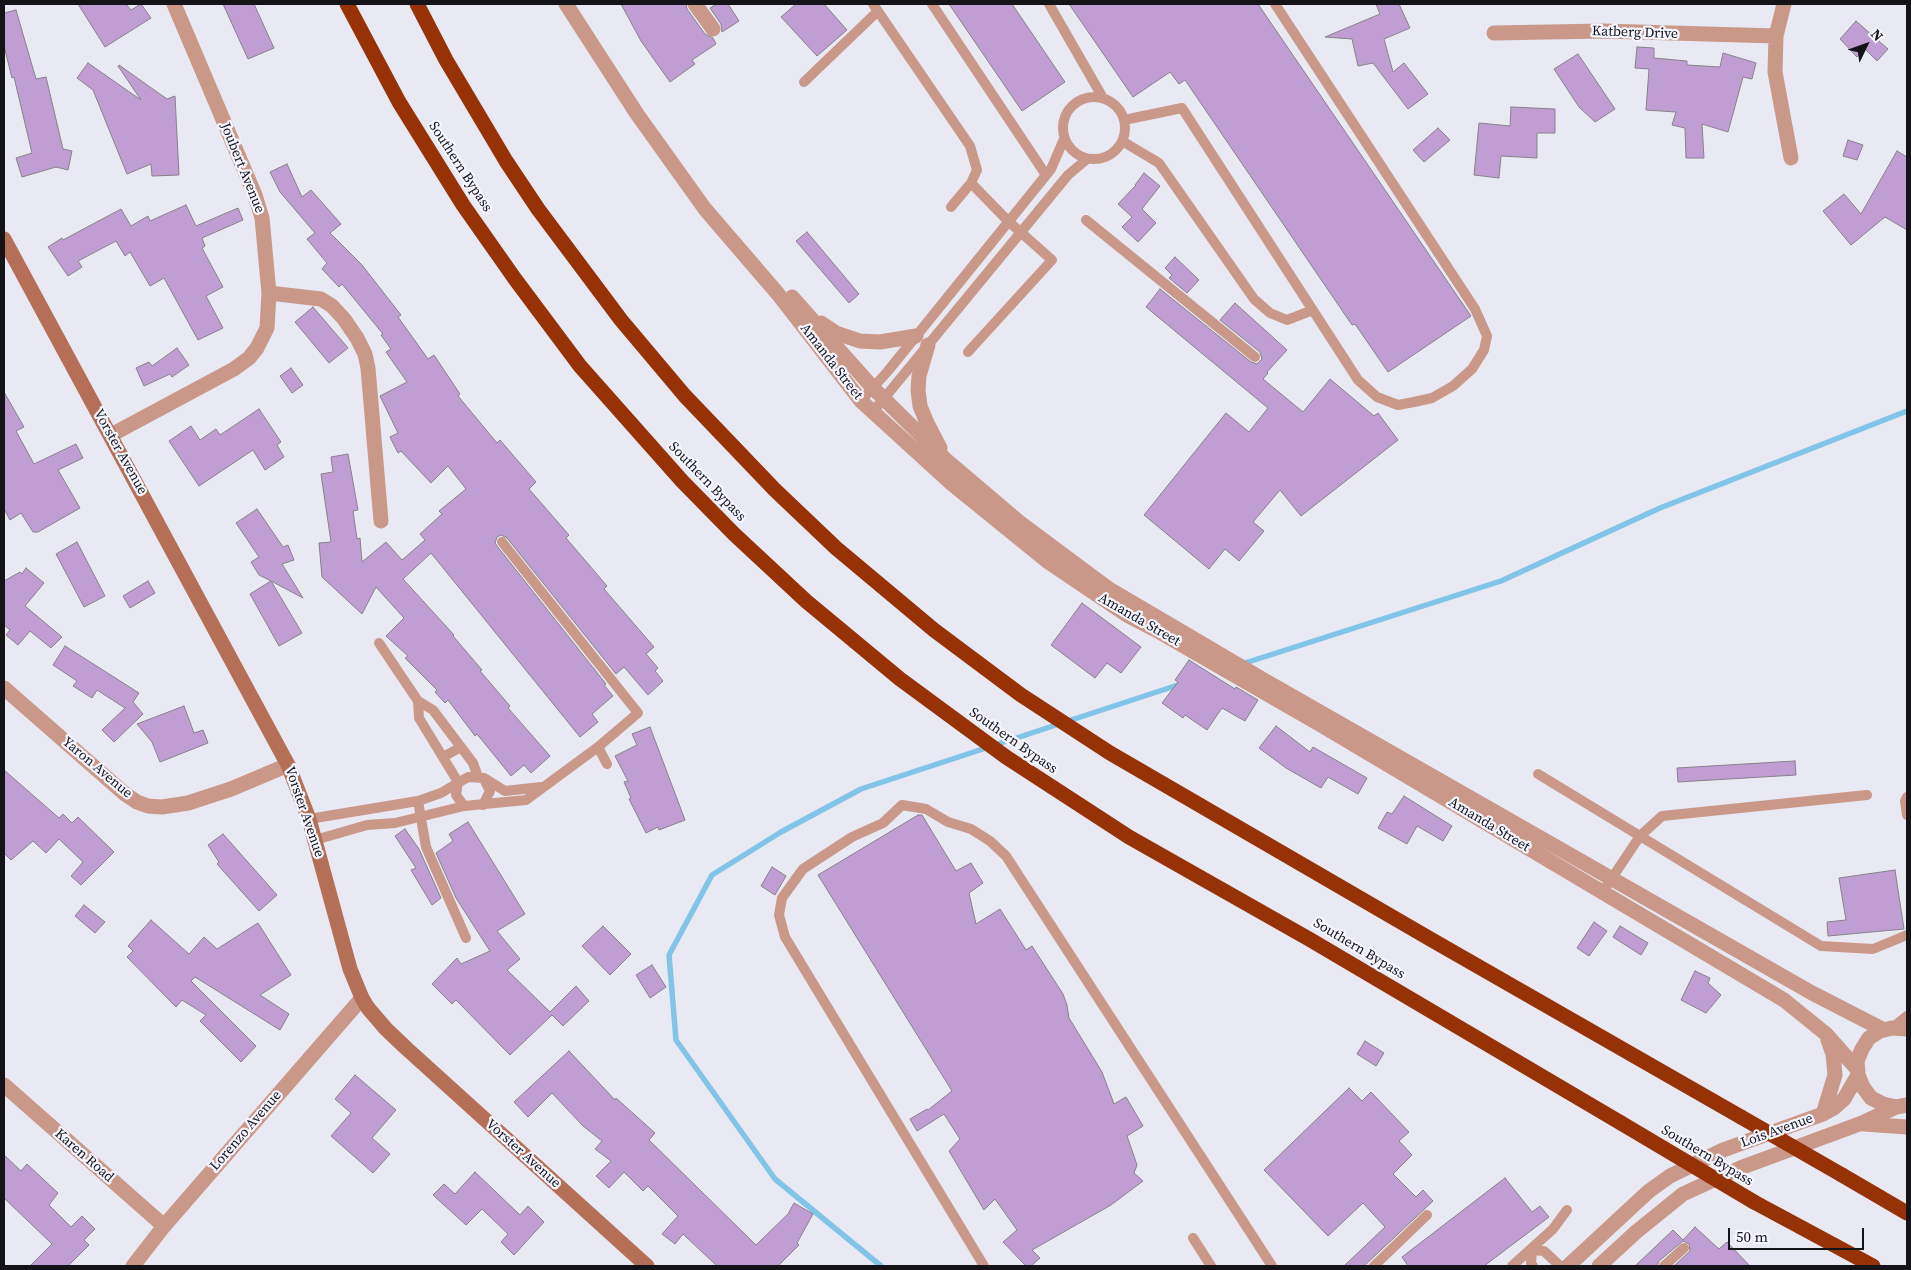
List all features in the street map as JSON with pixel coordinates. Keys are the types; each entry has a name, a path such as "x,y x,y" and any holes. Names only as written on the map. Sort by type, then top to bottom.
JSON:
{"highway":[{"name":"Southern Bypass","path":"347,4 399,102 463,205 580,366 682,481 734,534 806,601 900,679 1006,757 1129,837 1309,939 1754,1202 1873,1266"},
{"path":"417,4 446,60 506,160 538,209 621,320 685,396 775,490 836,548 934,630 1021,695 1110,754 1907,1213"}],"main road":[{"name":"Vorster Avenue","path":"4,239 288,765 309,819 343,946 362,998 375,1016 406,1048 648,1266"}],"street":[{"name":"Joubert Avenue","path":"111,436 212,382 249,358 257,348 267,328 269,293 262,218 255,194 174,4"},
{"name":"Amanda Street","path":"566,4 637,114 706,209 778,294 861,401 952,484 1047,561 1099,598 1321,725 1774,994 1809,1018 1826,1034 1858,1073 1863,1087 1871,1098 1883,1104 1901,1106"},
{"name":"Amanda Street","path":"577,4 622,76 703,192 742,241 873,388 946,460 1019,522 1109,589 1262,679 1812,993 1894,1029"},
{"path":"695,4 713,29"},
{"path":"1784,4 1776,36 1775,72 1791,158"},
{"name":"Katberg Drive","path":"1494,33 1603,32 1776,36"},
{"path":"269,293 320,299 332,306 344,318 365,354 368,368 381,521"},
{"path":"806,312 836,333 860,341 922,341 918,390 920,406 946,460"},
{"name":"Yaron Avenue","path":"4,688 125,794 137,802 148,806 162,807 188,803 231,789 288,765"},
{"name":"Lorenzo Avenue","path":"133,1266 164,1226 362,998"},
{"name":"Lois Avenue","path":"1568,1266 1649,1191 1670,1176 1723,1150 1823,1114 1834,1108 1844,1098 1858,1073 1857,1061 1869,1038 1894,1029"},
{"path":"1823,1114 1836,1069 1826,1034"},
{"name":"Karen Road","path":"4,1086 164,1226"},
{"name":"Lois Avenue","path":"1599,1266 1682,1194 1740,1168 1862,1123 1901,1106"},
{"path":"1862,1123 1907,1126"}],"lane":[{"path":"932,4 1046,176"},
{"path":"1050,4 1103,98"},
{"path":"1124,120 1182,108 1358,380 1377,397 1398,405 1432,398 1453,386 1472,369 1484,350 1486,336 1475,309 1275,4"},
{"path":"804,82 876,7 970,146 977,170 971,183 951,208"},
{"path":"1083,98 1103,98 1120,110 1124,120 1125,131 1122,141 1116,150 1108,156 1098,159 1087,159 1073,151 1064,139 1063,120 1074,103 1083,98"},
{"path":"872,412 884,399 922,341 1008,222 1051,169 1064,139"},
{"path":"1122,141 1159,163 1254,298 1270,313 1287,320 1312,310"},
{"path":"861,401 922,341 1022,232 1068,175 1087,159"},
{"path":"968,352 1052,260 1022,232 1008,222 971,183"},
{"path":"1086,220 1255,357"},
{"path":"315,840 367,826 395,823 464,806 526,800 598,747 638,713 502,542"},
{"path":"379,643 418,700 433,710 473,763 490,791 483,804"},
{"path":"418,700 419,718 458,782 456,795 464,806"},
{"path":"443,757 461,747"},
{"path":"598,747 608,764"},
{"path":"1538,774 1821,946 1873,949 1907,935"},
{"path":"309,819 418,801 441,793 468,777 481,778 505,791 542,787"},
{"path":"1602,893 1640,836 1662,816 1867,795"},
{"path":"1907,798 1905,801 1907,815"},
{"path":"418,801 426,847 466,938"},
{"path":"984,1266 785,936 779,915 782,898 803,868 852,837 884,823 902,805 926,809 948,822 971,830 990,841 1006,856 1272,1266"},
{"path":"1894,1029 1907,1016"},
{"path":"1512,1266 1532,1250 1553,1229 1567,1210"},
{"path":"1374,1266 1427,1215"},
{"path":"1193,1238 1211,1266"},
{"path":"1664,1266 1684,1248"},
{"path":"1532,1250 1531,1263 1533,1266"},
{"path":"1532,1250 1544,1250 1560,1266"}],"building":[{"path":"78,4 126,4 131,10 141,4 151,18 105,47"},
{"path":"223,4 254,4 274,48 248,59"},
{"path":"621,4 686,4 687,9 705,34 713,38 716,44 692,60 695,64 670,82 641,41"},
{"path":"717,4 728,4 739,21 722,32 721,24 710,8"},
{"path":"796,4 824,4 847,30 817,56 781,17"},
{"path":"949,4 1012,4 1065,82 1022,111"},
{"path":"1069,4 1258,4 1471,316 1388,372 1355,324 1352,325 1185,80 1179,84 1170,72 1133,97"},
{"path":"1376,4 1399,4 1410,28 1384,39 1393,72 1404,63 1428,94 1408,109 1373,63 1358,66 1352,39 1325,37 1380,14"},
{"path":"16,10 36,79 46,77 63,149 72,151 68,170 56,167 22,177 16,158 32,153 14,77 12,78 4,46 4,13"},
{"path":"1856,21 1888,49 1877,61 1865,49 1857,57 1840,39"},
{"path":"1637,47 1654,48 1654,58 1687,61 1687,65 1720,67 1723,53 1756,63 1752,79 1743,77 1728,132 1702,124 1704,158 1686,158 1685,128 1672,125 1676,112 1646,110 1649,69 1635,68"},
{"path":"1578,54 1615,109 1595,122 1579,107 1554,69"},
{"path":"88,63 141,100 119,65 167,99 175,96 179,175 152,176 151,164 127,174 93,90 77,78"},
{"path":"1511,107 1555,109 1555,133 1537,133 1537,158 1501,156 1499,178 1474,175 1479,123 1510,126"},
{"path":"1438,128 1450,140 1424,162 1413,150"},
{"path":"1848,140 1863,145 1857,160 1843,156"},
{"path":"1897,151 1907,157 1907,230 1885,217 1851,245 1823,211 1844,194 1861,214"},
{"path":"287,164 302,197 311,190 341,224 330,233 362,265 401,315 398,317 428,359 434,355 460,394 458,396 497,443 500,440 536,482 529,489 569,535 566,538 607,586 604,589 654,647 646,654 658,668 655,671 663,681 648,695 624,667 616,674 507,538 501,535 497,537 495,543 497,546 606,684 604,685 613,696 592,714 598,722 580,737 431,553 403,579 454,635 482,670 480,671 510,706 508,708 550,756 531,773 524,765 511,776 477,734 475,736 448,700 445,703 435,692 437,690 405,658 408,656 386,636 404,618 376,587 362,614 322,577 319,543 331,542 321,474 333,472 331,457 348,454 358,510 353,511 357,539 360,538 362,562 386,542 402,560 425,540 420,534 442,514 439,511 466,489 448,466 431,483 401,451 398,453 390,437 398,433 380,396 407,382 386,352 391,349 381,335 383,334 342,284 339,287 322,269 327,263 307,239 315,233 280,192 270,172"},
{"path":"1144,173 1160,186 1142,209 1156,223 1138,242 1122,227 1132,217 1118,204 1136,185"},
{"path":"186,205 196,226 238,208 243,220 202,238 205,246 202,248 223,287 206,296 223,328 198,340 164,278 150,286 130,252 125,256 116,241 78,261 82,267 68,276 48,247 62,238 63,240 121,209 131,226 148,216 150,221"},
{"path":"807,232 859,294 849,303 796,241"},
{"path":"1175,257 1199,280 1187,293 1169,278 1172,275 1165,268"},
{"path":"1160,289 1251,362 1257,364 1262,359 1260,352 1220,320 1235,303 1287,350 1263,379 1303,412 1330,379 1374,416 1378,413 1398,440 1301,516 1280,490 1253,522 1264,531 1239,561 1225,549 1209,569 1144,515 1226,413 1249,432 1268,408 1146,307"},
{"path":"313,307 348,348 329,363 295,322"},
{"path":"177,348 189,365 172,377 170,374 144,386 136,368 149,362 152,366"},
{"path":"291,368 303,385 292,393 280,376"},
{"path":"4,392 24,427 16,431 34,464 76,444 83,458 58,470 80,508 38,532 33,532 21,513 10,520 4,509"},
{"path":"259,409 281,442 277,445 284,457 265,470 253,450 199,486 169,441 191,426 200,440 216,429 220,435"},
{"path":"257,509 283,547 288,545 294,560 282,564 303,598 259,575 251,562 259,557 236,523"},
{"path":"77,542 105,596 84,607 56,554"},
{"path":"26,568 44,583 25,606 62,637 51,648 30,631 18,645 6,635 10,630 4,625 4,581 20,572 22,574"},
{"path":"148,581 155,593 130,608 123,596"},
{"path":"271,581 302,633 279,646 250,594"},
{"path":"1082,603 1141,647 1121,673 1107,663 1095,678 1051,645"},
{"path":"65,646 139,693 133,702 143,714 114,742 102,730 125,708 97,690 92,698 73,686 77,681 53,665"},
{"path":"1189,660 1235,689 1236,687 1258,700 1245,721 1222,708 1207,730 1185,715 1183,718 1162,703 1178,682 1175,680"},
{"path":"184,706 194,733 203,730 208,743 160,762 152,742 137,724"},
{"path":"1276,726 1310,752 1313,747 1367,778 1358,794 1328,777 1321,788 1286,768 1259,748"},
{"path":"650,727 685,820 659,830 658,827 646,833 629,799 631,798 624,782 628,781 615,756 637,745 632,734"},
{"path":"1795,761 1796,775 1678,782 1677,768"},
{"path":"4,770 59,818 63,814 72,823 78,817 114,852 81,885 71,876 83,862 59,839 46,853 33,841 11,860 4,853"},
{"path":"1404,796 1452,826 1443,841 1417,826 1407,844 1378,828 1387,812 1392,814"},
{"path":"918,815 922,815 956,871 971,863 983,883 969,893 976,924 1000,909 1026,950 1032,946 1063,994 1069,1018 1102,1072 1114,1104 1126,1097 1143,1126 1127,1136 1137,1165 1134,1173 1143,1181 1111,1205 1032,1250 1040,1258 1031,1266 1026,1266 1003,1242 1017,1230 995,1199 984,1210 949,1151 960,1139 944,1114 917,1131 910,1119 928,1110 952,1091 818,875"},
{"path":"468,822 525,914 497,931 520,959 507,970 550,1012 576,986 589,1001 563,1026 552,1015 510,1055 456,1000 452,1004 432,984 457,958 461,964 490,951 456,898 436,853 453,841 449,834"},
{"path":"405,829 419,849 441,898 432,905 411,870 416,868 395,836"},
{"path":"223,834 277,895 259,911 217,864 219,862 208,845"},
{"path":"772,867 786,876 775,895 761,886"},
{"path":"1895,870 1904,929 1828,936 1827,922 1846,920 1839,878"},
{"path":"84,905 105,922 95,933 75,916"},
{"path":"151,920 189,954 204,937 217,949 258,923 291,975 260,995 289,1014 280,1030 195,977 191,981 256,1046 241,1062 200,1021 206,1015 182,1000 176,1007 127,957 133,951 128,946"},
{"path":"1594,922 1607,931 1589,956 1577,948"},
{"path":"603,926 631,954 610,975 582,946"},
{"path":"1620,926 1648,943 1641,955 1613,937"},
{"path":"652,965 666,987 650,998 636,975"},
{"path":"1695,971 1710,978 1708,983 1721,995 1706,1013 1681,1000"},
{"path":"1365,1041 1384,1053 1376,1066 1357,1054"},
{"path":"569,1051 615,1100 616,1098 655,1133 649,1140 756,1245 788,1214 794,1203 813,1214 797,1243 799,1245 778,1266 717,1266 683,1234 675,1244 662,1234 678,1216 648,1186 643,1191 624,1172 609,1188 596,1176 611,1161 595,1149 602,1141 583,1126 552,1093 528,1117 514,1102"},
{"path":"355,1075 396,1110 372,1138 390,1154 373,1173 331,1136 351,1113 335,1099"},
{"path":"1349,1088 1362,1101 1371,1092 1409,1132 1399,1141 1412,1155 1393,1174 1416,1197 1423,1190 1433,1201 1364,1266 1344,1266 1385,1227 1363,1203 1328,1236 1264,1170"},
{"path":"4,1155 21,1171 27,1164 58,1193 49,1205 71,1227 82,1216 95,1229 84,1240 89,1245 68,1266 30,1266 52,1244 4,1198"},
{"path":"475,1172 520,1215 528,1206 544,1222 514,1255 501,1242 508,1234 482,1209 466,1225 433,1195 444,1184 455,1194"},
{"path":"1505,1178 1532,1212 1540,1206 1549,1217 1484,1266 1408,1266 1402,1257"},
{"path":"1695,1227 1719,1249 1727,1242 1750,1266 1674,1266 1690,1251 1689,1244 1683,1241 1659,1261 1657,1266 1635,1266 1673,1230 1683,1240"}],"waterway":[{"path":"1242,664 1501,581 1660,508 1907,411"},
{"path":"881,1266 775,1179 676,1040 669,955 712,875 781,832 861,789 1181,684"}]}
